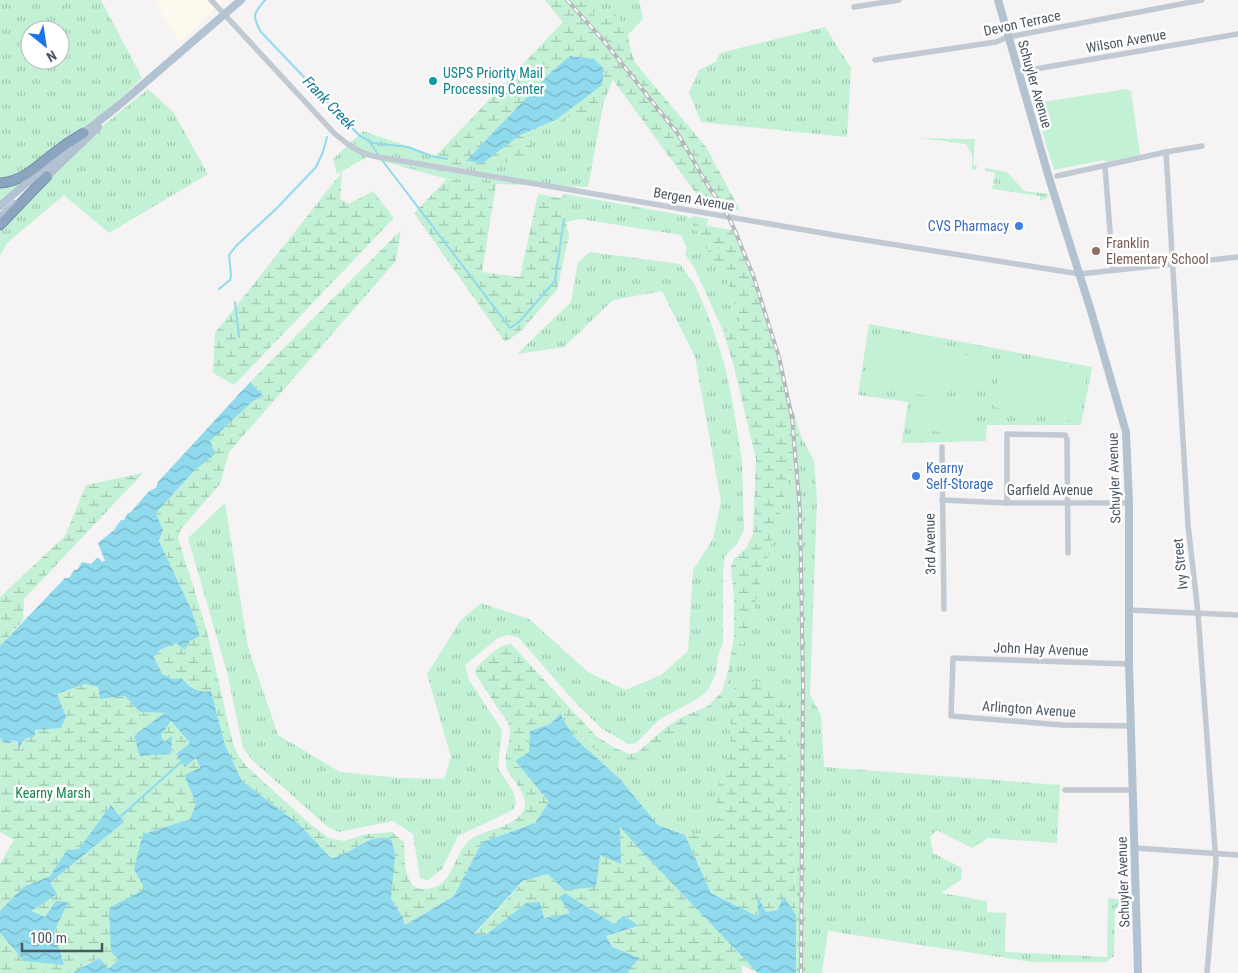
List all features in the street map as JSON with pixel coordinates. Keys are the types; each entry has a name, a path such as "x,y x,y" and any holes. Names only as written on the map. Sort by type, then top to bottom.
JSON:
{"highway":[{"path":"0,183 17,180 29,174 60,148 84,133"},
{"path":"0,226 47,176"}],"main road":[{"path":"0,206 241,0"},
{"name":"Schuyler Avenue","path":"998,0 1049,178 1124,422 1127,442 1129,664 1138,973"},
{"path":"0,217 47,176 118,106"}],"street":[{"name":"Bergen Avenue","path":"211,0 334,133 361,153 846,237 1080,274 1238,257"},
{"path":"854,7 899,0"},
{"name":"Devon Terrace","path":"875,60 996,42 1008,37 1202,0"},
{"name":"Wilson Avenue","path":"1018,72 1238,34"},
{"path":"1057,176 1202,146"},
{"name":"Ivy Street","path":"1166,152 1188,525 1198,613 1216,863 1207,973"},
{"path":"1105,166 1112,270"},
{"path":"1007,503 1007,434 1036,433 1064,435 1067,439 1068,554"},
{"name":"3rd Avenue","path":"942,447 944,610"},
{"name":"Garfield Avenue","path":"942,500 1007,503 1129,503"},
{"path":"1129,610 1238,615"},
{"name":"John Hay Avenue","path":"953,690 953,658 1129,664"},
{"name":"Arlington Avenue","path":"953,690 951,716 1062,725 1131,726"},
{"path":"1065,790 1133,790"},
{"path":"1135,848 1238,855"}],"shaded area":[{"path":"155,0 225,0 180,42 166,22"}],"green space":[{"path":"0,0 101,0 142,78 84,133 0,206"},
{"path":"545,0 605,0 593,14 602,21 614,13 627,27 630,49 636,64 706,147 740,210 706,207 613,80 599,113 569,116 535,135 527,161 500,163 484,168 442,163 436,156 563,22"},
{"path":"557,0 639,0 643,19 622,41 607,84 588,187 496,184 447,179 367,157 337,174 333,159 363,131 436,156 563,22"},
{"path":"825,27 851,68 847,137 701,122 689,93 699,70 715,62 720,53"},
{"path":"148,89 174,113 208,174 109,233 64,195 7,243 0,256 0,225 89,137"},
{"path":"1126,89 1131,91 1140,155 1054,170 1036,112 1042,102"},
{"path":"920,138 975,139 973,165 977,166 976,170 972,169 972,155 966,144"},
{"path":"985,168 1007,172 1024,191 1048,194 1049,197 1040,201 1040,196 992,189 993,185 996,184 993,183 995,173 985,171"},
{"path":"342,172 340,199 349,204 373,191 394,218 234,385 213,373 215,333"},
{"path":"447,179 496,184 482,272 520,277 538,194 560,198 569,235 557,290 520,332 505,342 414,213"},
{"path":"565,194 687,216 688,218 694,216 708,219 707,226 692,224 723,269 742,326 730,328 724,333 694,267 685,254 687,248 681,235 580,219 566,222 560,198"},
{"path":"692,223 738,231 801,436 748,629 720,703 635,765 615,759 590,747 561,713 550,724 530,731 529,752 515,762 549,802 535,823 482,842 454,896 405,925 402,916 391,899 391,886 369,840 341,856 331,858 300,825 242,781 225,745 211,691 198,690 191,687 181,678 173,679 162,674 154,657 158,652 169,646 200,636 191,609 159,541 163,530 156,513 194,471 214,454 209,441 253,401 264,396 250,382 401,230 396,261 229,452 220,484 181,529 178,538 207,631 232,740 238,755 246,766 310,824 329,838 344,841 366,834 392,832 404,842 406,871 412,884 416,888 434,888 448,876 466,844 473,838 512,822 519,817 525,804 523,794 510,775 506,765 506,754 510,737 508,724 476,675 475,670 496,650 511,644 596,736 615,748 630,754 638,752 665,728 682,717 708,706 722,692 734,638 734,599 731,566 734,559 747,547 753,534 756,459 733,363 724,334 730,328 742,326 723,269 717,267"},
{"path":"590,252 680,264 696,287 710,320 725,366 742,462 744,530 737,544 725,556 723,573 723,643 718,656 716,673 708,690 697,699 660,719 636,743 628,744 602,729 572,699 518,637 508,635 498,638 465,665 469,680 502,730 498,768 514,793 516,803 513,810 458,836 442,869 428,880 420,878 413,834 393,821 339,832 328,827 252,760 243,748 228,676 188,538 225,503 248,647 278,735 340,772 399,778 444,779 451,757 427,674 461,620 481,603 529,619 588,672 625,690 661,675 688,651 693,570 713,539 721,501 695,357 662,291 613,300 564,347 517,354 571,302 578,262"},
{"path":"869,324 1092,367 1081,425 987,425 986,441 902,443 908,402 858,395"},
{"path":"872,334 953,347 951,356 953,354 991,357 986,390 968,389 957,382 948,372 944,399 975,403 971,436 911,428 917,396 940,398 863,385"},
{"path":"1002,356 1088,370 1079,422 994,407"},
{"path":"801,436 814,461 817,498 810,695 821,715 824,767 1060,785 1057,843 988,838 972,848 937,830 930,837 933,853 962,868 961,880 941,893 987,901 987,912 1006,913 1005,952 1107,957 1108,898 1123,900 1115,909 1114,956 1106,962 1032,962 828,931 822,973 796,973 796,915 787,705 730,699 731,748 714,797 721,815 713,824 721,834 685,835 658,825 620,779 577,740 563,720 561,713 590,747 635,765 720,703 748,629"},
{"path":"143,473 24,599 23,620 0,646 0,597 65,536 86,485"},
{"path":"737,681 765,682 787,705 796,915 783,897 778,910 766,912 757,895 759,917 711,893 685,835 721,834 712,824 721,815 714,797 731,748 730,699"},
{"name":"Kearny Marsh","path":"85,684 98,687 100,699 125,696 140,712 165,713 134,736 171,754 171,737 164,743 161,735 171,721 190,743 176,754 196,758 200,769 184,775 196,803 190,819 143,834 145,889 119,960 108,969 100,958 72,973 0,973 0,933 24,961 45,917 30,911 57,894 49,884 124,822 111,805 79,850 67,851 50,876 23,887 0,911 0,864 14,840 0,832 0,738 5,743 11,740 18,742 20,751 22,744 20,742 31,737 35,730 39,730 66,716 57,694"},
{"path":"620,826 639,849 758,973 742,965 742,973 629,973 628,971 640,958 612,947 606,936 638,927 614,924 565,893 559,897 571,913 544,918 526,903 487,934 474,935 524,881 548,874 564,890 600,854 620,863"}],"water":[{"path":"570,56 594,59 604,69 602,85 557,119 520,135 483,163 466,161 551,72"},
{"path":"250,382 264,396 253,401 210,441 215,454 194,471 156,513 163,530 159,541 191,609 200,636 190,641 185,650 176,643 160,650 154,657 162,674 173,679 181,678 191,687 198,690 211,691 225,745 242,781 300,825 331,858 346,853 367,841 383,838 391,839 395,855 391,899 402,916 405,925 454,896 482,842 535,823 549,802 515,761 529,752 530,731 550,724 561,713 563,720 577,740 620,779 658,825 685,835 711,893 759,917 756,893 766,912 778,910 783,896 796,915 796,973 758,973 620,827 621,864 600,855 596,887 564,890 548,874 523,881 474,934 487,934 526,903 540,902 544,918 570,913 559,897 565,893 614,924 624,916 639,926 606,936 612,947 640,958 628,971 629,973 72,973 100,958 108,969 119,960 111,952 109,908 145,889 134,869 143,834 190,819 196,803 184,775 200,768 196,758 185,767 176,754 190,743 171,721 161,735 164,742 172,736 171,754 140,756 134,736 164,713 140,712 125,696 100,699 98,687 85,684 57,694 66,716 61,728 35,730 35,735 32,738 30,737 21,742 19,751 18,742 12,740 11,743 5,743 0,738 0,646 65,578 69,578 74,570 77,570 82,562 91,564 97,558 102,562 105,561 98,543 114,530 121,520 124,520 128,513 149,491 156,488 158,482"},
{"path":"111,805 124,822 50,883 57,894 31,911 45,917 56,901 68,902 54,932 64,965 24,961 0,933 0,911 23,887 50,876 67,850 79,849"}],"waterway":[{"name":"Frank Creek","path":"265,0 255,15 261,32 360,136 373,143 408,147 431,156 447,159"},
{"path":"219,289 230,280 229,255 316,167 327,137"},
{"path":"368,139 379,156"},
{"path":"382,160 510,328 519,322 555,281 564,219"},
{"path":"235,302 239,337"},
{"path":"120,817 181,762"}],"railway":[{"path":"567,0 603,40 678,134 708,186 724,208 753,275 779,357 792,418 800,511 803,686 801,973"}],"place":[{"name":"USPS Priority Mail Processing Center","path":"433,81"},
{"name":"CVS Pharmacy","path":"1019,226"},
{"name":"Franklin Elementary School","path":"1096,251"},
{"name":"Kearny Self-Storage","path":"916,476"}]}
